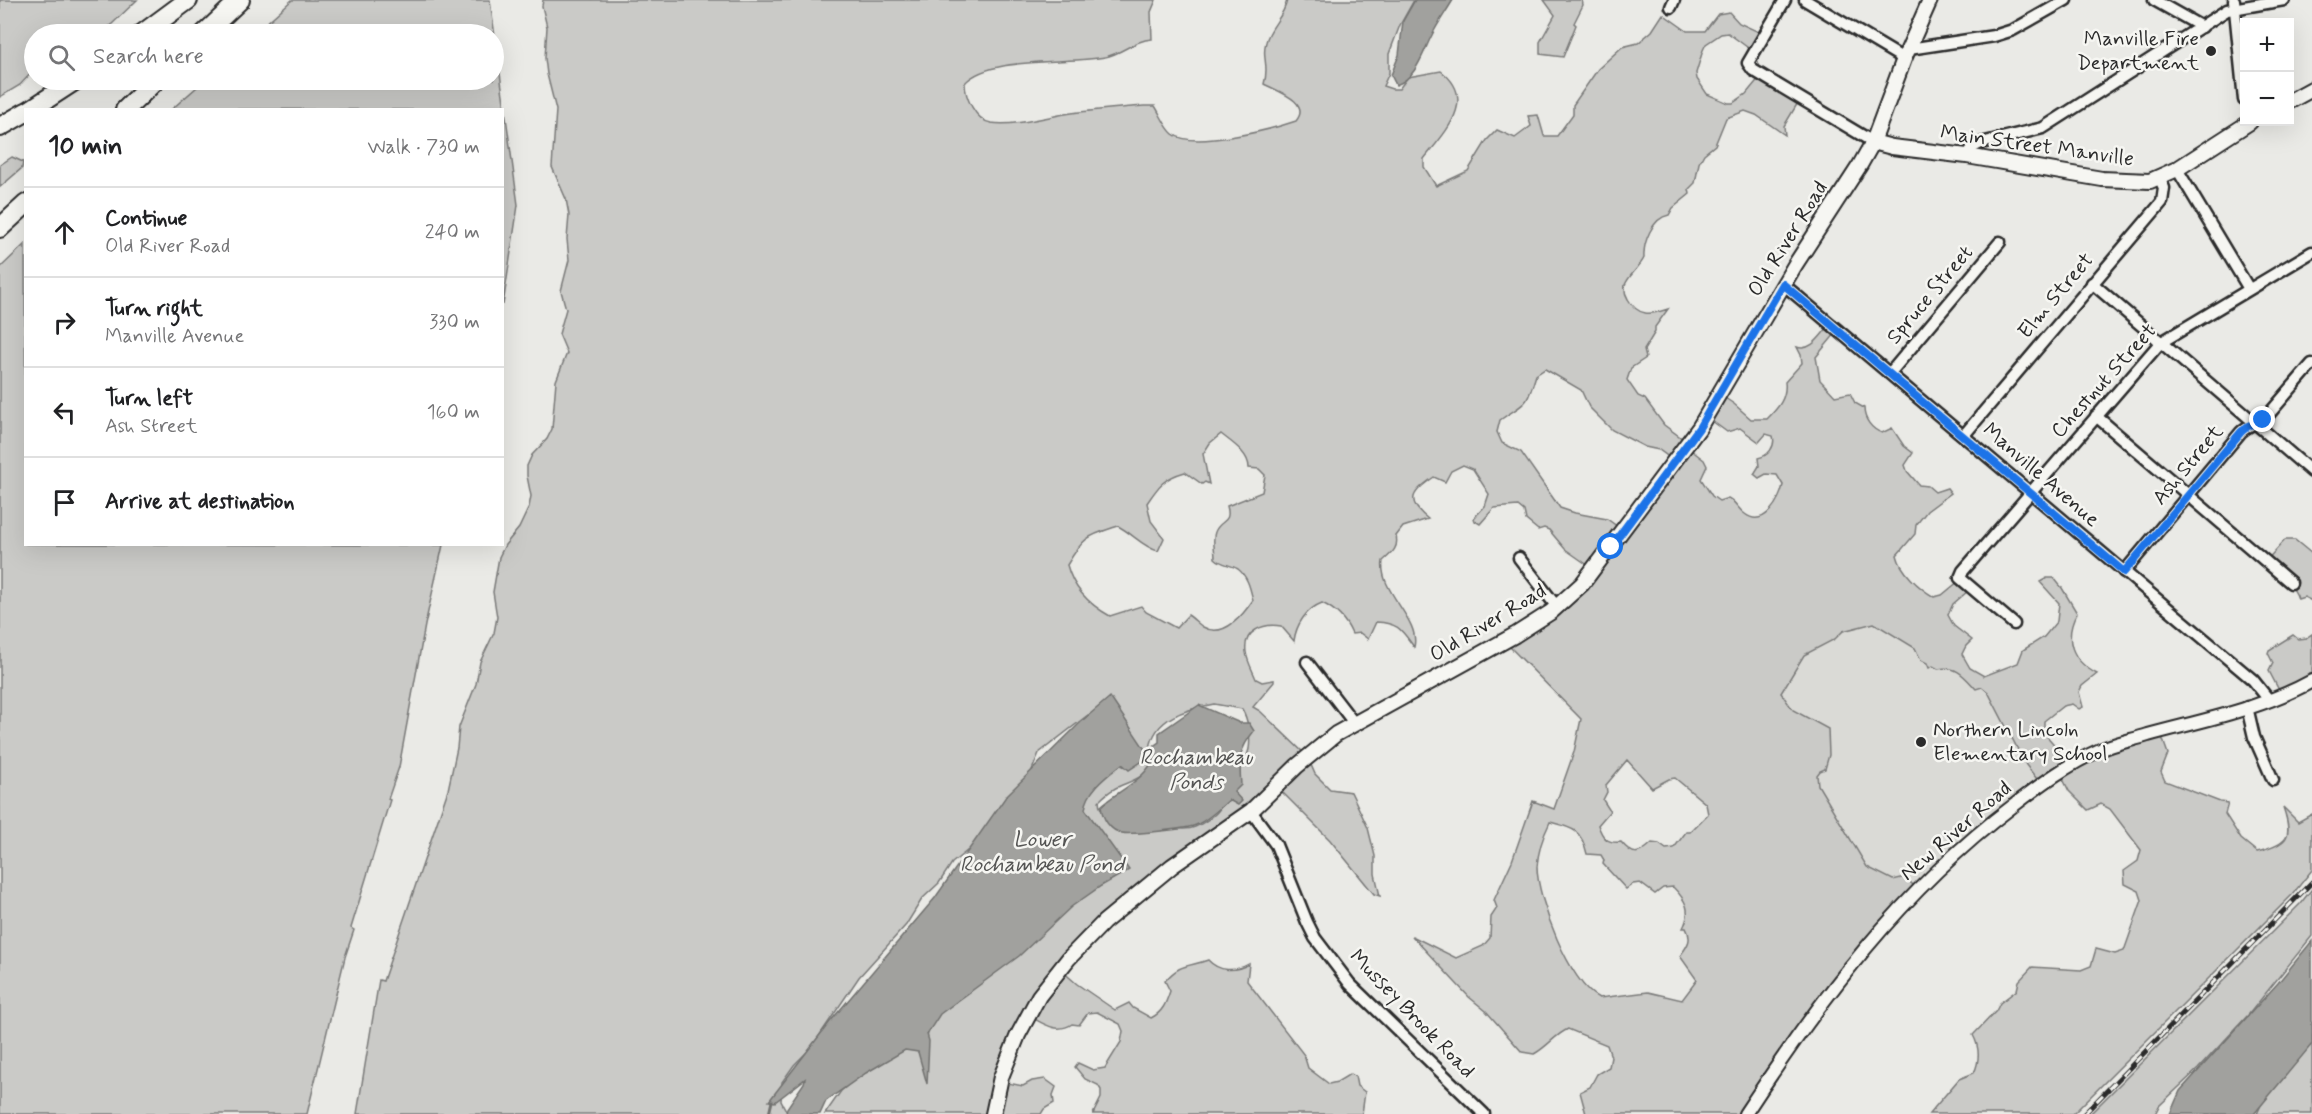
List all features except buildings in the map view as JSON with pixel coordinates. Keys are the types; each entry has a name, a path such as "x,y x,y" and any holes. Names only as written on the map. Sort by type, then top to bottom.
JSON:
{"highway":[{"path":"156,24 188,0"},
{"path":"215,24 240,0"},
{"path":"33,108 61,90"},
{"path":"127,108 146,90"},
{"path":"0,127 24,113"},
{"path":"0,228 24,206"}],"main road":[{"name":"Old River Road","path":"993,1114 1001,1077 1018,1035 1039,996 1069,958 1104,922 1164,873 1251,811 1320,745 1354,723 1503,642 1557,607 1582,584 1699,428 1783,284 1873,142 1906,54 1930,0"},
{"path":"2294,98 2312,89"},
{"name":"Main Street Manville","path":"1873,142 1892,147 1967,156 2102,179 2150,182 2177,170 2242,126"}],"street":[{"path":"1785,0 1748,63 1754,70 1873,142"},
{"path":"1805,0 1906,54 2013,30 2066,0"},
{"path":"2154,0 2202,27"},
{"path":"1967,156 1973,147 1981,143 2043,128 2235,4 2284,0"},
{"path":"2235,4 2241,72"},
{"path":"2177,170 2249,289"},
{"name":"Elm Street","path":"1964,435 2162,202 2164,188 2160,179"},
{"name":"Spruce Street","path":"1890,373 2000,242"},
{"name":"Chestnut Street","path":"2013,624 1960,578 1963,571 2160,343 2312,252"},
{"path":"2092,283 2312,472"},
{"name":"Manville Avenue","path":"1783,284 2253,680 2269,700"},
{"name":"Ash Street","path":"2124,572 2241,432 2269,414 2312,364"},
{"path":"2096,416 2291,583"},
{"path":"1519,558 1557,607"},
{"path":"1307,662 1354,723"},
{"name":"New River Road","path":"1745,1114 1822,1002 1866,946 1929,878 2000,816 2071,764 2102,748 2269,700 2312,681"},
{"path":"2247,707 2254,737 2273,780"},
{"name":"Mussey Brook Road","path":"1251,811 1276,845 1315,938 1350,984 1481,1113"}],"shaded area":[{"path":"0,0 137,0 112,24 24,24 24,81 0,97"},
{"path":"292,0 490,0 493,24 265,24"},
{"path":"543,0 1156,0 1151,12 1152,39 1139,42 1105,57 1031,62 992,69 976,74 965,83 967,95 972,107 980,117 985,121 1000,124 1019,123 1085,111 1155,106 1173,134 1197,140 1270,129 1296,121 1300,108 1296,103 1264,84 1266,42 1287,0 1414,0 1400,25 1389,54 1389,73 1383,86 1399,89 1408,77 1441,71 1452,82 1457,93 1458,105 1454,116 1424,159 1424,167 1436,186 1468,171 1487,140 1497,130 1515,138 1531,126 1528,116 1538,115 1544,136 1557,136 1573,114 1573,105 1598,69 1622,47 1638,43 1652,31 1663,14 1687,31 1705,31 1718,14 1729,12 1739,23 1761,33 1751,50 1728,33 1721,34 1706,44 1696,73 1697,79 1707,94 1733,103 1746,94 1760,77 1799,101 1784,126 1785,135 1756,115 1745,111 1726,118 1715,145 1704,154 1699,163 1695,183 1689,189 1690,194 1673,208 1669,215 1653,226 1645,245 1644,258 1627,282 1625,292 1632,305 1641,312 1651,313 1668,309 1655,327 1655,332 1644,350 1646,358 1631,368 1627,380 1638,396 1645,399 1664,425 1687,442 1687,447 1704,460 1707,466 1701,479 1712,496 1719,501 1728,498 1745,514 1752,518 1759,518 1775,505 1783,485 1777,475 1766,474 1759,478 1754,474 1759,466 1758,458 1768,453 1772,447 1773,436 1766,434 1759,442 1740,428 1727,432 1708,418 1719,394 1751,419 1767,419 1783,398 1785,382 1802,363 1797,347 1811,345 1828,327 1836,333 1816,357 1820,380 1835,396 1850,393 1855,403 1864,408 1867,420 1875,429 1882,433 1892,428 1904,446 1913,453 1905,465 1907,471 1919,485 1928,486 1935,492 1947,488 1951,493 1927,511 1916,525 1915,534 1897,555 1911,579 1934,597 1942,595 1959,581 1968,591 1953,604 1948,615 1954,626 1972,640 1962,654 1970,668 1984,676 2018,663 2023,650 2044,637 2057,621 2059,603 2040,582 2047,578 2054,578 2077,613 2071,632 2072,648 2081,663 2097,674 2082,686 2079,692 2083,707 2079,709 2072,704 2063,706 2044,721 2044,733 2059,750 2066,767 2102,750 2162,737 2168,754 2161,772 2165,781 2228,803 2225,814 2241,839 2257,852 2276,846 2286,837 2288,825 2283,807 2298,822 2312,814 2312,870 2292,895 2073,1114 1929,1114 1959,1079 1974,1073 1978,1054 1973,1035 1996,1011 2000,1003 2017,990 2019,981 2032,967 2081,970 2091,966 2096,949 2115,954 2124,951 2142,900 2139,891 2125,884 2124,871 2138,861 2141,850 2110,809 2101,804 2088,810 2069,791 2060,773 2040,783 2026,765 1988,692 1982,687 1976,689 1955,670 1938,669 1933,666 1929,668 1927,663 1921,660 1915,648 1874,623 1843,631 1835,639 1804,655 1781,693 1793,710 1828,729 1829,755 1825,769 1817,775 1818,785 1867,867 1893,880 1905,877 1917,889 1876,933 1749,1114 1586,1114 1580,1092 1590,1087 1597,1074 1609,1067 1611,1057 1607,1045 1568,1029 1534,1054 1522,1052 1486,1011 1469,997 1412,936 1456,958 1483,946 1490,938 1491,917 1497,908 1494,900 1512,861 1533,801 1554,809 1574,752 1581,719 1504,641 1547,614 1592,568 1565,549 1549,530 1544,528 1538,530 1526,520 1524,511 1518,506 1494,508 1480,524 1475,521 1474,518 1485,506 1489,494 1473,469 1463,465 1451,471 1445,482 1434,477 1421,487 1414,496 1414,501 1416,507 1428,519 1403,527 1396,536 1394,550 1383,561 1383,572 1387,584 1411,626 1414,647 1402,631 1389,624 1376,622 1368,639 1360,633 1352,634 1340,616 1322,603 1311,609 1303,618 1294,641 1281,626 1274,625 1256,630 1251,634 1246,645 1248,659 1256,679 1262,682 1274,680 1253,707 1307,756 1315,774 1330,789 1351,792 1368,828 1375,856 1375,874 1380,896 1374,894 1330,840 1276,786 1180,860 1061,970 1115,1010 1129,1003 1133,1008 1151,1018 1161,1010 1167,999 1170,991 1165,981 1180,968 1208,960 1217,967 1227,970 1249,964 1247,981 1304,1055 1308,1068 1329,1084 1350,1074 1355,1076 1357,1086 1365,1092 1362,1114 1093,1114 1101,1098 1101,1090 1098,1085 1085,1079 1075,1067 1078,1063 1093,1070 1105,1068 1121,1042 1123,1031 1120,1024 1097,1012 1088,1013 1079,1025 1072,1024 1061,1028 1050,1027 1029,1016 1003,1082 1023,1086 1032,1081 1045,1079 1056,1087 1053,1095 1054,1103 1044,1109 1041,1114 825,1114 841,1091 894,1047 923,1046 937,1012 972,990 1076,797 1119,764 1125,767 1132,764 1113,708 1088,715 1039,753 1023,792 988,834 952,863 939,883 922,899 906,925 859,977 811,1048 794,1065 782,1082 781,1101 788,1114 357,1114 379,980 383,981 448,790 459,727 476,684 480,662 494,633 497,617 493,592 499,557 505,545 519,528 529,507 531,496 527,466 532,455 547,439 552,429 556,381 567,353 559,334 566,309 561,291 569,260 567,239 569,215 566,199 552,167 556,110 547,74 545,58 547,27 542,6","holes":["1545,369 1581,390 1589,407 1612,430 1645,447 1659,450 1674,461 1621,529 1607,519 1560,508 1521,452 1502,443 1497,432 1500,420 1524,403 1536,375","1221,434 1243,453 1249,468 1259,469 1265,475 1262,492 1227,506 1227,519 1217,528 1214,538 1215,558 1241,572 1248,583 1253,600 1232,624 1218,630 1203,627 1188,615 1176,628 1146,612 1141,606 1110,616 1103,612 1083,595 1073,581 1067,565 1073,555 1088,538 1118,526 1148,547 1158,551 1164,538 1151,521 1147,503 1163,483 1185,472 1202,484 1205,482 1209,484 1203,454 1210,443","1214,704 1242,709 1249,734 1250,744 1247,754 1218,811 1204,822 1188,829 1168,828 1129,833 1116,828 1102,811 1099,801 1112,790 1135,780 1147,771 1150,766 1150,749 1153,738 1165,722 1173,716","1627,760 1652,788 1675,778 1706,804 1708,814 1690,832 1686,832 1674,848 1666,849 1659,844 1652,843 1636,853 1621,842 1612,842 1603,836 1598,825 1610,811 1603,800 1607,792 1606,785","1550,822 1575,831 1582,839 1587,854 1601,855 1604,860 1603,864 1626,889 1633,884 1640,883 1655,894 1663,888 1673,887 1678,892 1686,906 1687,916 1683,928 1686,928 1689,936 1688,943 1680,956 1697,980 1682,1000 1648,992 1599,998 1588,990 1577,976 1557,939 1538,881 1537,867"]},
{"path":"1544,0 1582,0 1583,5 1574,23 1576,25 1563,57 1540,54 1540,42 1555,15"},
{"path":"194,90 502,90 518,205 504,298 504,108 173,108"},
{"path":"12,157 23,162 22,168 0,187 0,165"},
{"path":"24,245 24,546 443,546 425,625 399,767 351,928 354,930 345,957 307,1114 0,1114 0,268"},
{"path":"2285,540 2295,540 2312,554 2312,601 2304,597 2298,599 2288,583 2264,563"},
{"name":"Northern Lincoln Elementary School","path":"1874,623 1915,648 1921,660 1938,669 1946,667 1960,672 1976,689 1982,687 1988,692 2026,765 2038,781 1957,844 1913,885 1905,877 1893,880 1867,867 1818,785 1817,775 1820,771 1828,729 1793,710 1781,693 1805,654 1834,639 1843,631"},
{"path":"2312,634 2312,680 2281,694 2269,671 2273,663 2268,653 2269,650 2293,635 2298,639"},
{"path":"2312,889 2312,936 2249,1014 2198,1069 2159,1106 2155,1114 2090,1114 2300,904"},
{"path":"2312,1036 2312,1114 2257,1114 2261,1105"}],"water":[{"path":"1415,0 1453,0 1409,77 1396,85 1391,75 1399,55 1403,21"},
{"name":"Lower Rochambeau Pond","path":"1110,697 1146,751 1159,742 1159,733 1199,705 1240,723 1249,723 1254,731 1242,750 1241,785 1234,792 1242,801 1238,805 1229,800 1205,820 1191,827 1147,832 1118,832 1107,823 1101,806 1139,778 1151,764 1154,756 1147,753 1147,758 1129,770 1122,764 1094,789 1085,809 1129,870 1071,907 1019,956 940,1014 927,1034 929,1041 927,1084 918,1052 905,1050 866,1073 826,1101 820,1114 786,1114 787,1108 805,1079 775,1102 769,1101 829,1023 935,898 1007,795 1083,720"},
{"path":"2312,941 2312,1044 2254,1114 2170,1114 2180,1091 2278,983"}],"waterway":[{"path":"769,1114 772,1101"}],"railway":[{"path":"2084,1114 2312,882"}],"place":[{"name":"Manville Fire Department","path":"2211,51"},
{"name":"Northern Lincoln Elementary School","path":"1921,742"}],"route":[{"path":"1611,547 1699,428 1783,284 2124,572 2241,432 2248,426 2263,420"}],"water label":[{"name":"Rochambeau Ponds","path":"1196,770"}]}
